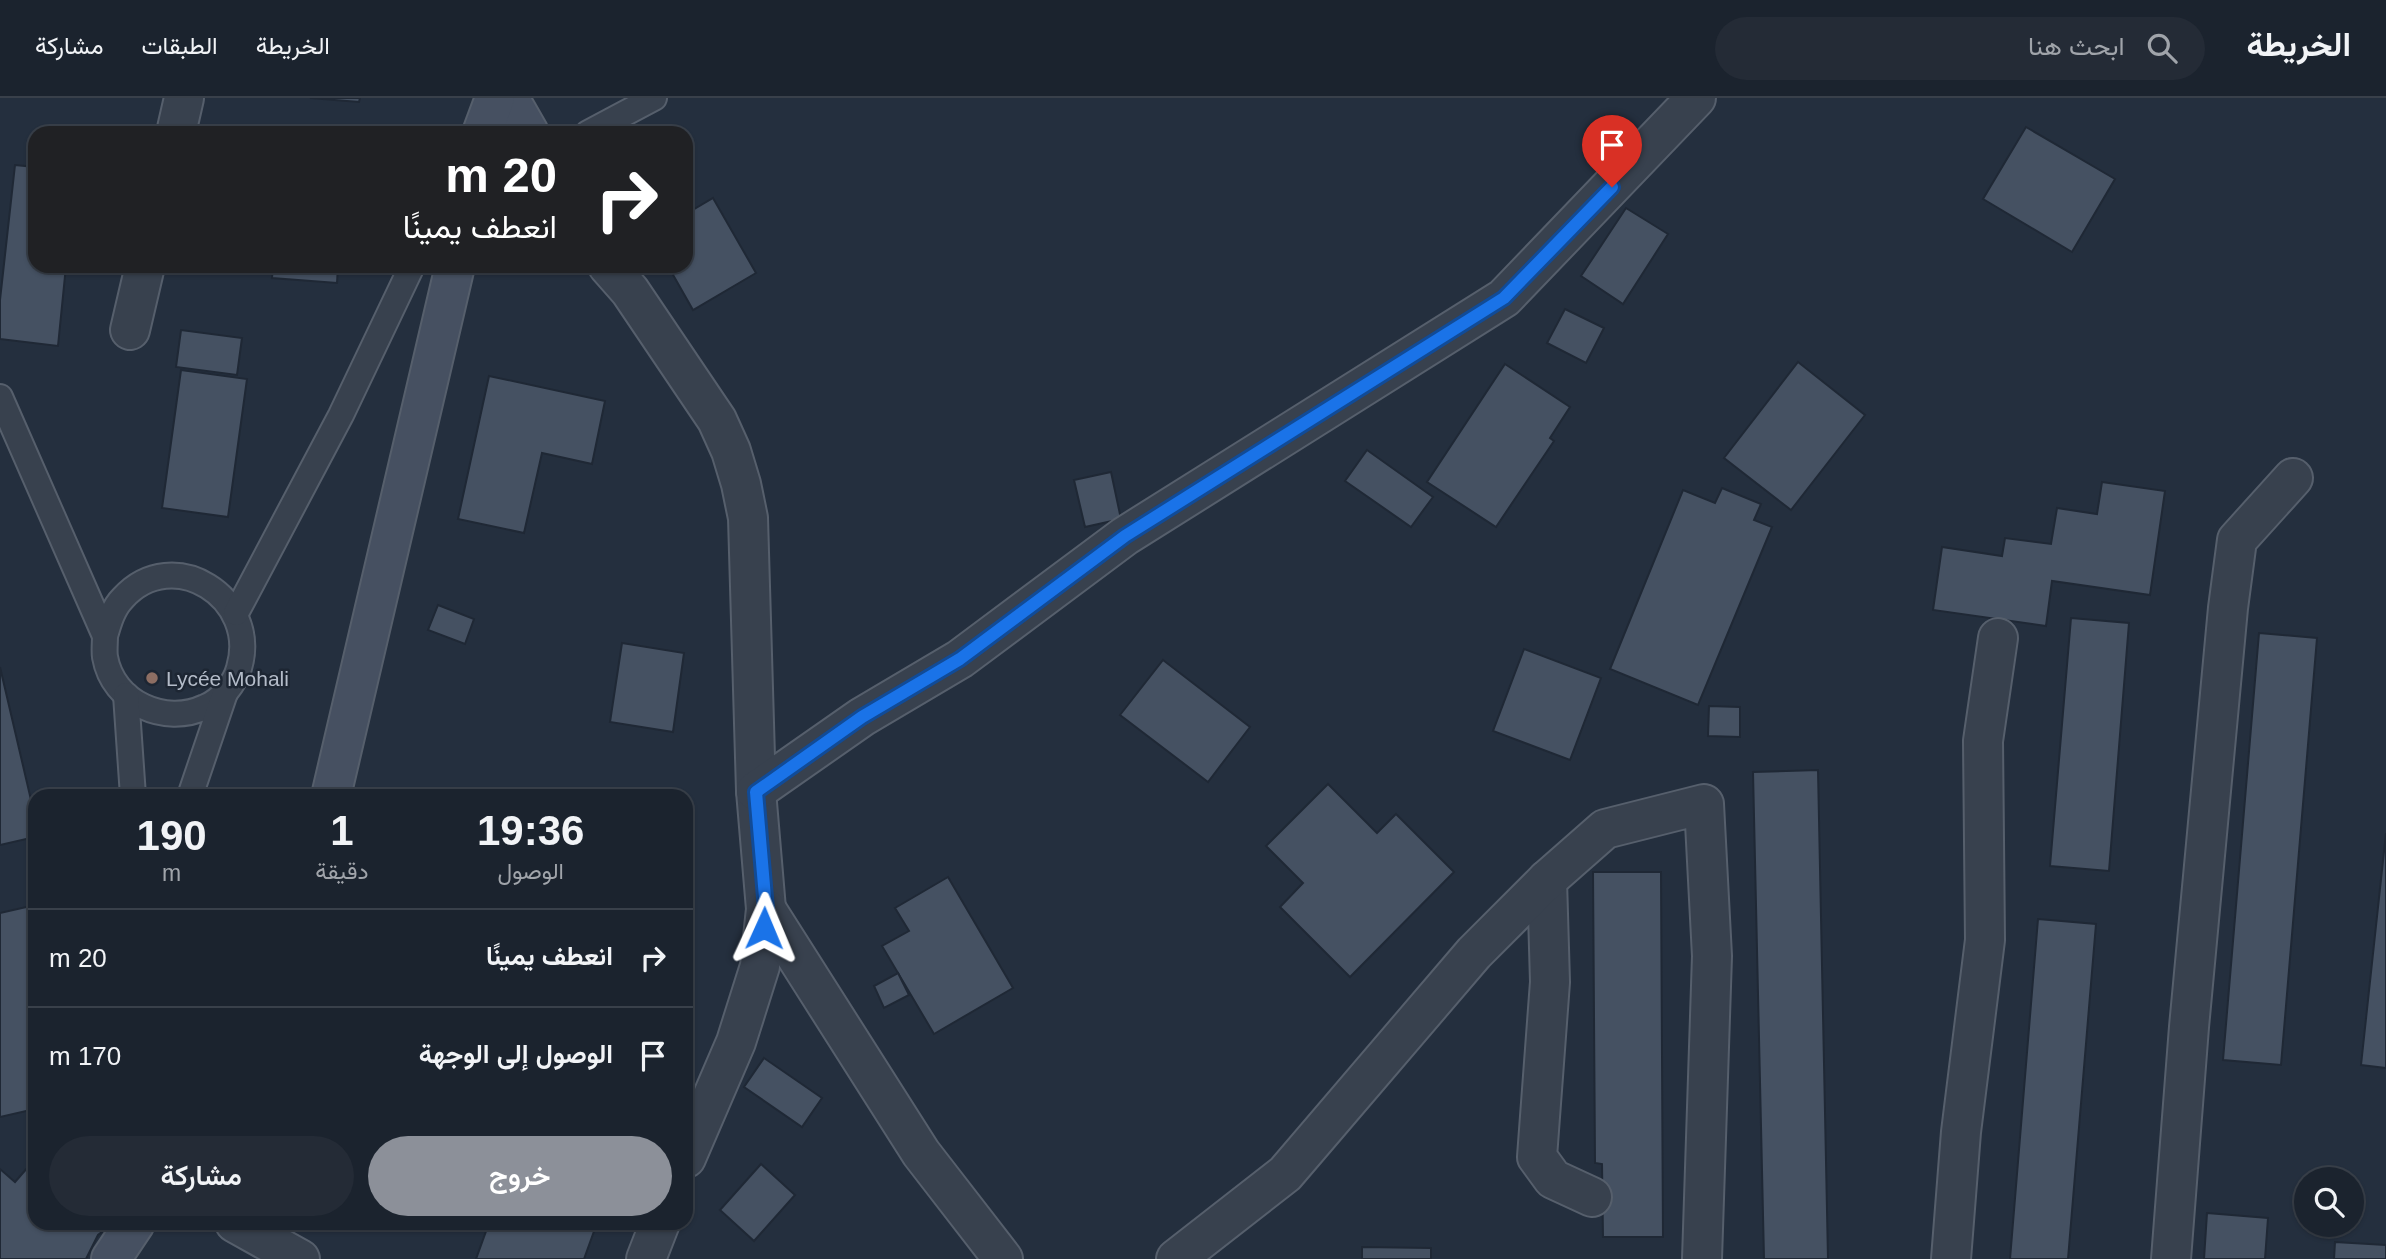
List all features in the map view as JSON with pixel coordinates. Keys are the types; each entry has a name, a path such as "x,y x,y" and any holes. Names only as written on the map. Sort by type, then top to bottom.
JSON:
{"street":[{"path":"178,126 184,98"},
{"path":"485,126 495,98"},
{"path":"509,98 525,126"},
{"path":"756,792 862,717 960,659 1125,536 1504,298 1696,98"},
{"path":"130,330 143,273"},
{"path":"333,789 453,273"},
{"path":"614,273 630,291 717,420 731,452 748,518 756,792 766,909 760,966 736,1042 693,1142"},
{"path":"2171,1259 2189,1027 2224,649 2237,540 2293,478"},
{"path":"1951,1259 1961,1132 1985,940 1983,741 1998,638"},
{"path":"1176,1259 1285,1174 1474,953 1547,880 1605,829 1704,804 1712,956 1702,1259"},
{"path":"1547,880 1550,982 1537,1157 1553,1179 1592,1197"},
{"path":"766,909 921,1153 1003,1259"},
{"path":"111,1259 130,1230"},
{"path":"248,1230 300,1259"},
{"path":"646,1259 657,1230"}],"lane":[{"path":"601,126 654,98"},
{"path":"236,613 341,415 409,273"},
{"path":"0,397 105,636"},
{"path":"192,789 225,693 237,675 243,655 243,633 236,613 222,595 205,583 183,577 162,577 141,584 124,597 112,615 105,636 105,658 113,678 126,695 144,708 165,714 187,713 208,707 225,693"},
{"path":"126,695 133,789"}],"building":[{"path":"310,98 360,98 359,102"},
{"path":"2026,127 2115,179 2072,252 1983,199"},
{"path":"15,165 28,166 28,273 65,273 58,346 0,339 0,300"},
{"path":"713,198 756,273 693,310 672,273 693,273 693,210"},
{"path":"1626,208 1668,234 1623,304 1581,276"},
{"path":"272,273 338,273 337,283 272,278"},
{"path":"1565,309 1604,328 1586,363 1547,343"},
{"path":"181,330 242,338 237,375 176,367"},
{"path":"1798,362 1865,415 1791,510 1724,458"},
{"path":"1505,364 1570,407 1550,438 1554,441 1496,527 1427,482"},
{"path":"181,370 247,379 228,517 162,508"},
{"path":"489,376 605,401 592,464 542,453 524,533 458,519"},
{"path":"1367,450 1433,497 1411,527 1345,481"},
{"path":"1111,472 1121,519 1085,527 1074,480"},
{"path":"2102,482 2165,491 2150,595 2052,581 2046,626 1933,610 1942,547 2002,556 2005,538 2051,544 2057,508 2097,514"},
{"path":"1722,488 1761,504 1754,520 1772,527 1698,705 1610,669 1683,490 1715,503"},
{"path":"438,605 474,619 465,644 428,630"},
{"path":"2071,618 2129,623 2109,871 2050,866"},
{"path":"2259,633 2317,638 2281,1065 2223,1060"},
{"path":"622,643 684,653 673,732 610,722"},
{"path":"1524,649 1601,678 1570,760 1493,731"},
{"path":"1163,660 1250,727 1208,782 1120,715"},
{"path":"0,667 28,789 28,839 0,845"},
{"path":"1709,706 1740,707 1740,737 1708,736"},
{"path":"1818,770 1828,1259 1764,1259 1753,772"},
{"path":"1328,784 1377,833 1396,814 1454,872 1350,977 1280,907 1303,883 1266,846"},
{"path":"2386,833 2386,1068 2361,1065"},
{"path":"1593,872 1661,872 1663,1237 1603,1237 1602,1164 1595,1163"},
{"path":"948,877 1013,988 934,1034 882,946 909,931 895,908"},
{"path":"28,907 28,1111 0,1117 0,913"},
{"path":"2038,919 2096,924 2068,1259 2010,1259"},
{"path":"898,973 909,995 884,1008 874,986"},
{"path":"764,1058 822,1098 802,1127 744,1087"},
{"path":"761,1164 795,1195 754,1241 720,1210"},
{"path":"28,1167 28,1230 105,1230 98,1235 86,1259 0,1259 0,1169 15,1182"},
{"path":"2207,1213 2268,1218 2265,1259 2204,1259"},
{"path":"486,1230 594,1230 584,1259 476,1259"},
{"path":"2335,1242 2386,1245 2386,1259 2334,1259"},
{"path":"1362,1247 1431,1248 1431,1259 1362,1259"}],"place":[{"name":"Lycée Mohali","path":"152,678"}],"route":[{"path":"764,928 766,909 756,792 862,717 960,659 1125,536 1504,298 1612,187"}]}
